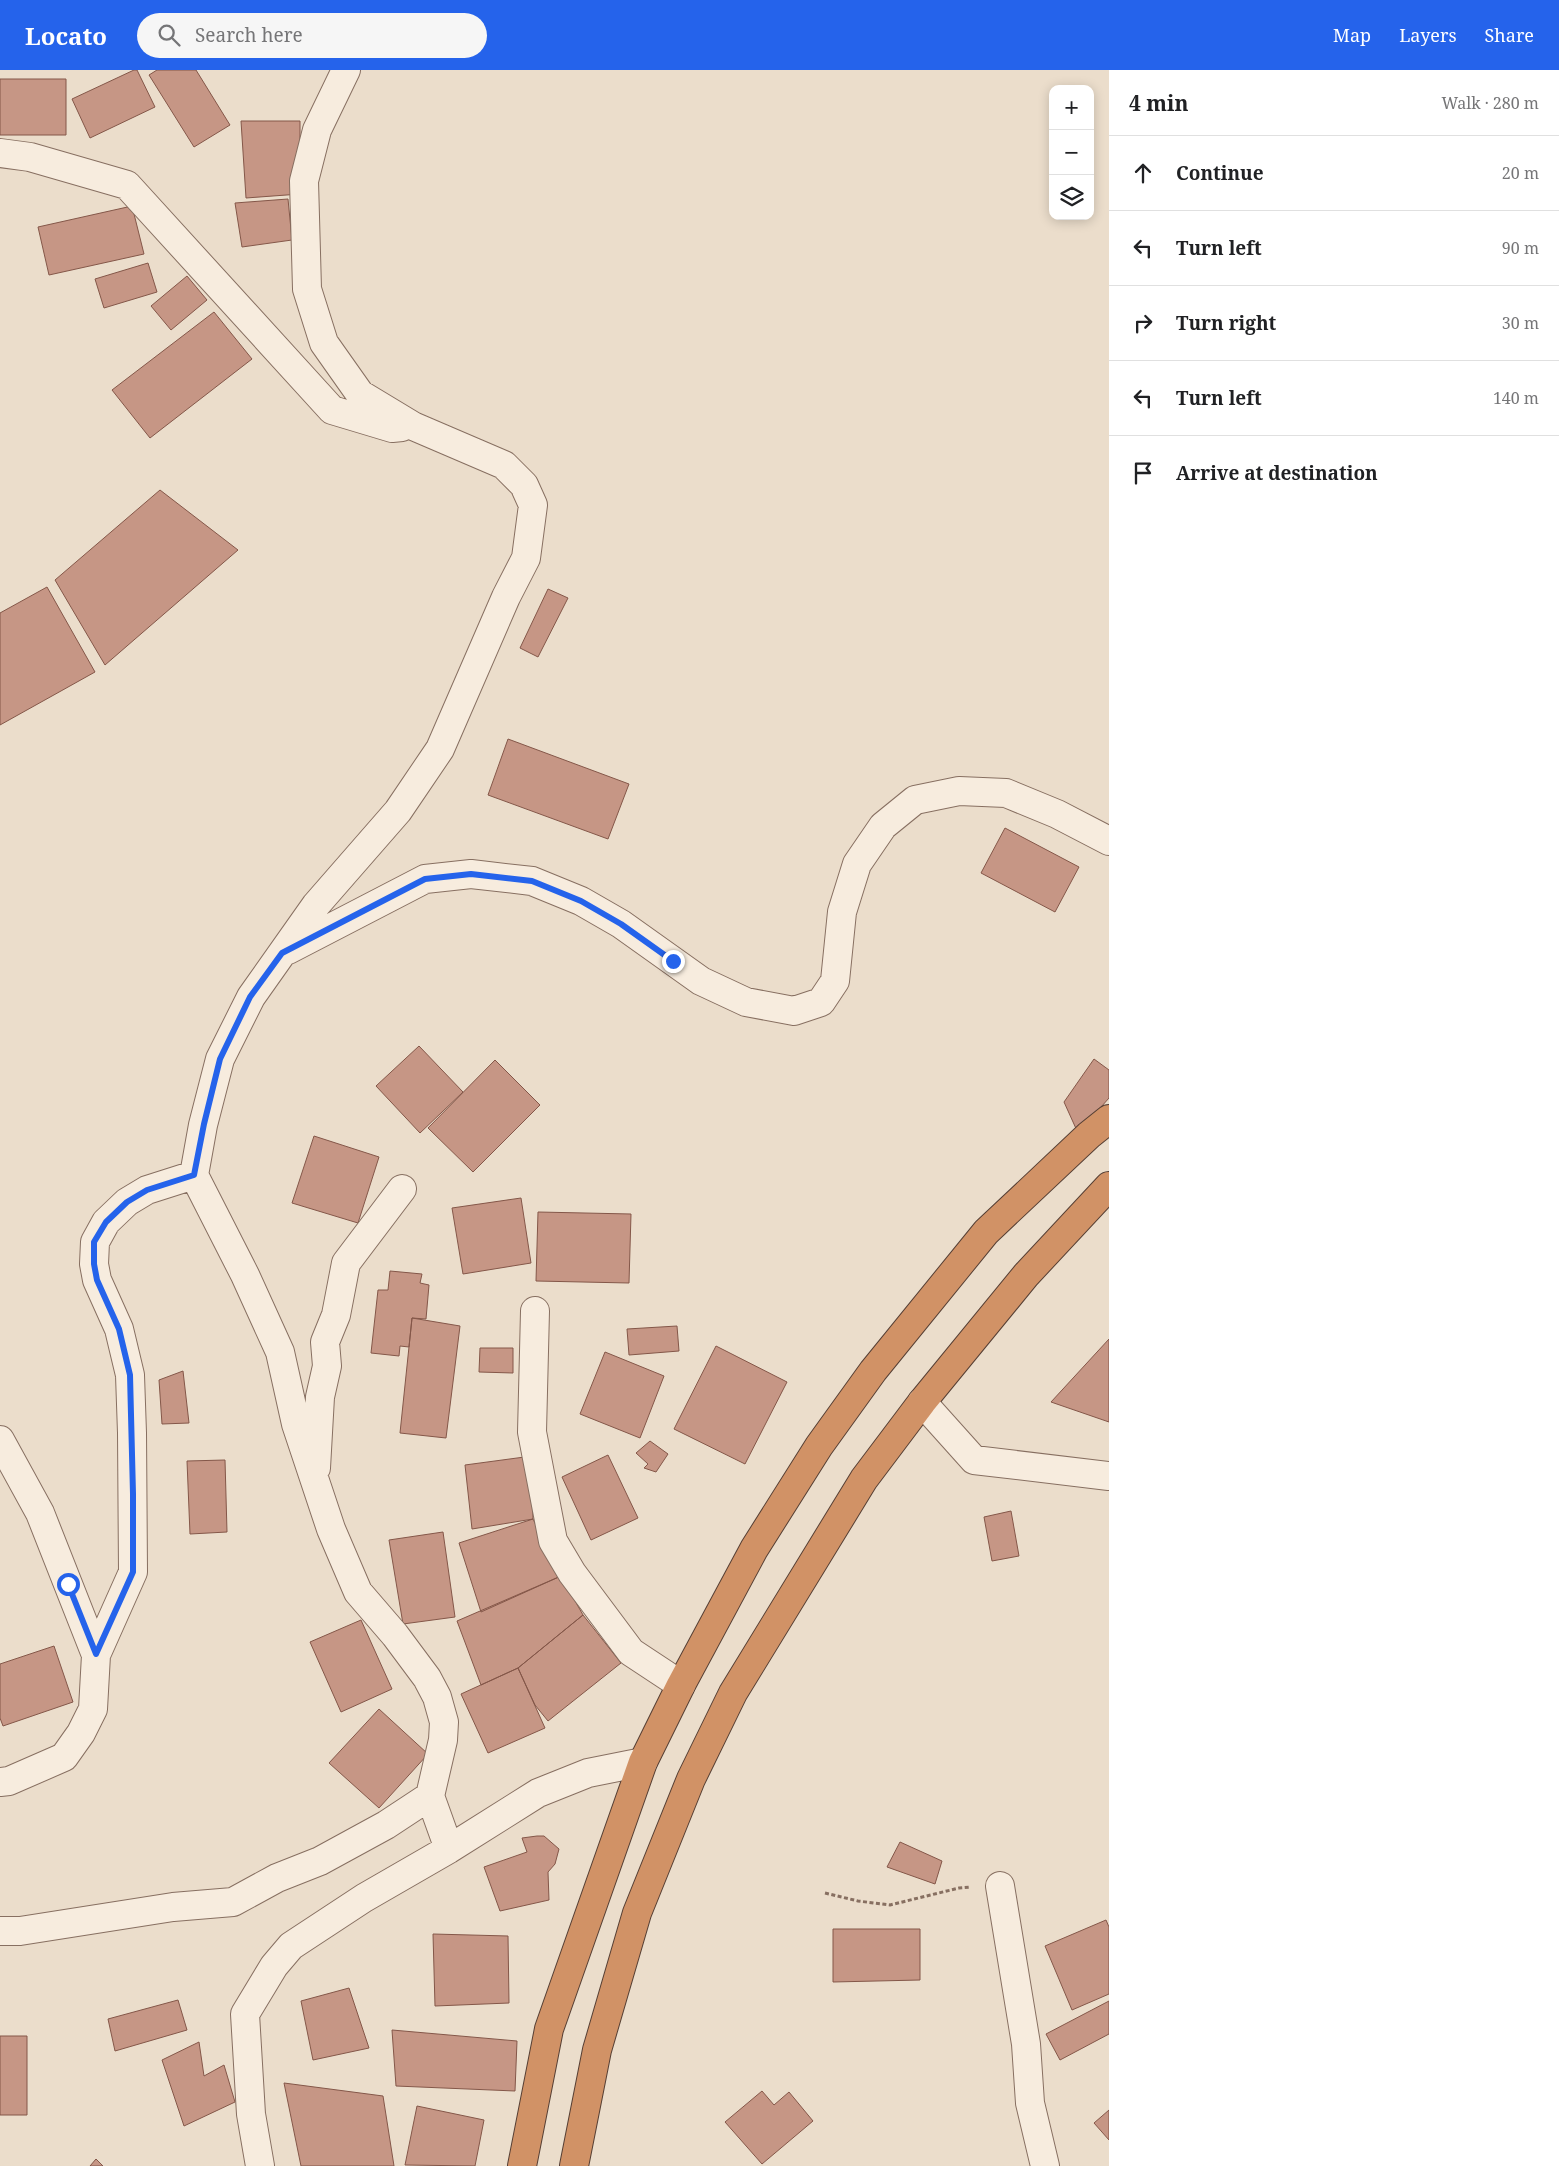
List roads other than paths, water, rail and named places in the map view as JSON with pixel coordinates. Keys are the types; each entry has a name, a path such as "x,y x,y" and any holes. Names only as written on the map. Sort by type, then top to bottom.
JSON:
{"highway":[{"path":"522,2166 549,2029 644,1762 681,1685 754,1549 819,1446 873,1371 986,1232 1089,1135 1109,1119"},
{"path":"574,2166 597,2050 637,1913 691,1778 733,1693 864,1480 922,1402 1026,1275 1109,1186"}],"street":[{"path":"346,70 317,130 304,181 307,290 324,343 360,394 413,426 504,464 524,485 533,505 526,558 506,597 440,749 398,811 316,905 250,997 220,1059 194,1175 245,1275 280,1352 296,1424 331,1529 358,1592 395,1635 426,1678 437,1698 444,1722 443,1740 430,1796 449,1849"},
{"path":"0,154 30,157 127,185 332,410 392,428 413,426"},
{"path":"282,953 425,879 471,874 532,881 581,901 621,924 701,981 746,1002 794,1011 821,1002 835,981 842,912 856,864 883,826 915,800 959,791 1006,793 1057,814 1109,841"},
{"path":"0,1782 9,1781 64,1757 82,1733 93,1709 96,1654 133,1572 130,1375 119,1329 97,1280 94,1264 94,1242 106,1222 127,1202 147,1190 194,1175"},
{"path":"315,1480 320,1397 327,1366 325,1342 336,1315 346,1263 402,1190"},
{"path":"535,1311 532,1432 553,1541 572,1573 631,1652 681,1685"},
{"path":"922,1402 974,1460 1109,1476"},
{"path":"0,1440 40,1513 96,1654"},
{"path":"260,2166 251,2114 245,2014 258,1989 291,1946 364,1898 449,1849 538,1793 588,1773 644,1762"},
{"path":"0,1931 20,1931 172,1907 233,1902 277,1878 320,1861 378,1830 430,1796"},
{"path":"1000,1886 1024,2036 1030,2103 1045,2166"}]}
